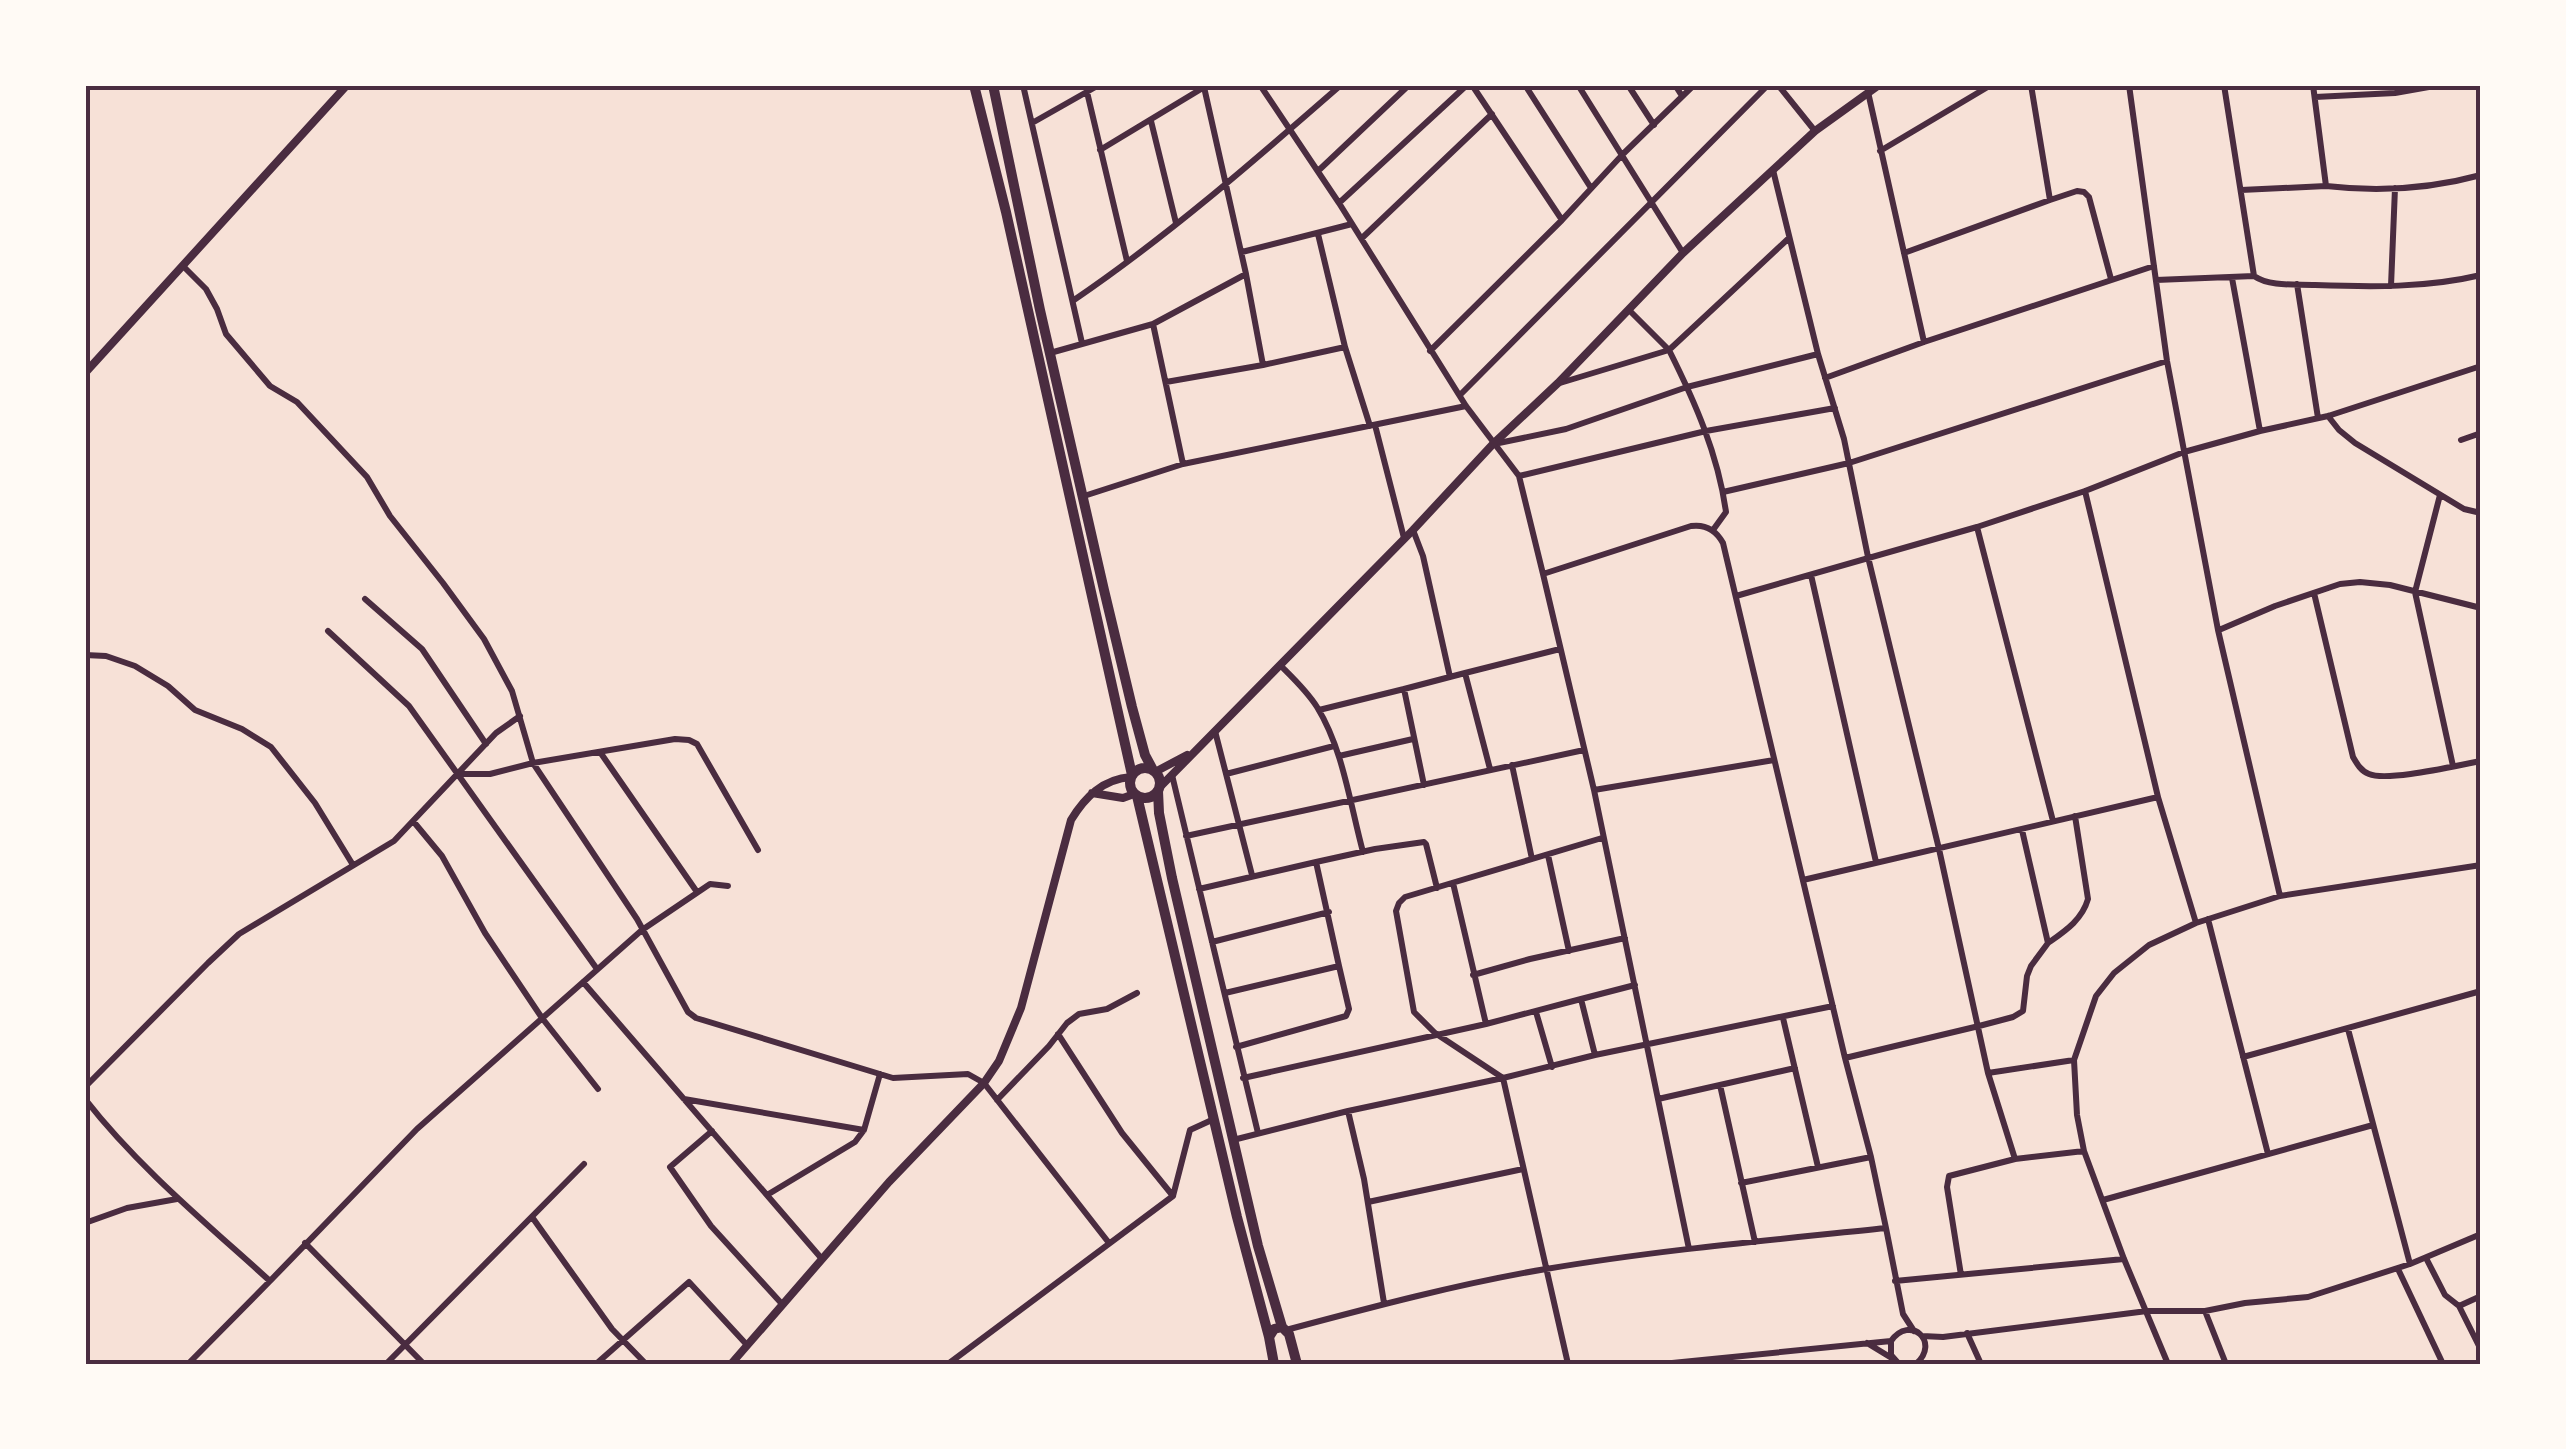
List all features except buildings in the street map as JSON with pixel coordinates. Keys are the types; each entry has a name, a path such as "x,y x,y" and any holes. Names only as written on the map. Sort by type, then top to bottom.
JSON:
{"highway":[{"path":"974,85 1132,776 1130,786 1136,795 1274,1364"},
{"path":"993,85 1132,707 1145,755 1160,780 1158,813 1232,1140 1258,1246 1297,1364"},
{"path":"1132,776 1139,769 1154,771"},
{"path":"1136,795 1150,797 1159,790"},
{"path":"1269,1338 1274,1330 1284,1328"}],"street":[{"path":"85,373 347,85"},
{"path":"1023,85 1082,343"},
{"path":"1032,123 1099,85"},
{"path":"1260,85 1362,238 1466,406 1518,476 1594,790 1689,1249"},
{"path":"1318,171 1409,85"},
{"path":"1339,203 1469,85 1562,220"},
{"path":"1525,85 1591,188"},
{"path":"1578,85 1683,253"},
{"path":"1628,85 1654,125"},
{"path":"1674,85 1682,96"},
{"path":"1430,350 1694,85"},
{"path":"1460,395 1768,85"},
{"path":"1778,85 1815,131"},
{"path":"1159,790 1683,253 1815,131 1878,85"},
{"path":"1880,151 1991,85"},
{"path":"2031,85 2050,200"},
{"path":"2128,85 2167,361 2184,452 2218,630 2280,896"},
{"path":"2224,85 2254,276"},
{"path":"2313,85 2326,186"},
{"path":"2315,97 2440,85"},
{"path":"1100,150 1205,86 1263,365"},
{"path":"1074,300 1226,184 1338,86"},
{"path":"1086,92 1127,262"},
{"path":"1868,92 1924,342"},
{"path":"1362,238 1492,114"},
{"path":"1150,121 1176,223"},
{"path":"1773,169 1849,462 1988,1073 2015,1159"},
{"path":"2241,190 2395,188 2444,185 2481,176"},
{"path":"2392,286 2395,188"},
{"path":"1904,253 2050,200 2084,192 2089,197 2111,279"},
{"path":"1242,252 1352,224"},
{"path":"1318,234 1345,348 1373,425 1404,538"},
{"path":"1558,384 1668,350 1790,237"},
{"path":"183,266 206,289 226,334 270,386 298,402 368,477 390,516 484,639 512,691 534,763 642,930 688,1012 696,1018 893,1078 968,1074 984,1083 1109,1243"},
{"path":"1826,378 2154,266"},
{"path":"1050,353 1153,324 1246,274"},
{"path":"2156,280 2254,276 2266,282 2297,284 2413,286 2481,275"},
{"path":"2232,278 2260,431"},
{"path":"2297,284 2318,418"},
{"path":"1630,310 1668,350 1706,431 1726,512 1713,530"},
{"path":"1153,324 1183,464"},
{"path":"1166,382 1345,348"},
{"path":"1493,444 1566,429 1687,387 1818,354"},
{"path":"1724,492 1849,462 2167,361"},
{"path":"1736,596 1977,527 2184,452 2328,416 2481,366"},
{"path":"1084,496 1183,464 1466,406"},
{"path":"1518,476 1706,431 1835,408"},
{"path":"2328,416 2355,442 2440,496 2481,514"},
{"path":"2462,440 2481,433"},
{"path":"2084,491 2158,797 2196,923"},
{"path":"2440,496 2416,592 2453,766"},
{"path":"1543,574 1691,526 1713,530 1723,542 1871,1158 1903,1314 1914,1331 1922,1336 1943,1337 2147,1311 2205,1311 2308,1297 2410,1264 2481,1234"},
{"path":"1977,527 2054,821"},
{"path":"1412,530 1423,556 1450,677"},
{"path":"1810,575 1876,862"},
{"path":"2218,630 2340,584 2360,582 2481,608"},
{"path":"2314,593 2353,757 2360,768 2372,776 2390,776 2481,761"},
{"path":"365,599 422,649 486,744"},
{"path":"328,631 409,706 598,970"},
{"path":"1319,710 1560,650"},
{"path":"85,655 106,656 145,671 186,704 242,729 271,748 314,803 353,866"},
{"path":"1279,664 1319,710 1339,756 1363,852"},
{"path":"1465,673 1490,769"},
{"path":"1404,689 1424,785"},
{"path":"85,1087 240,934 394,841 496,733 520,716"},
{"path":"1214,731 1252,875"},
{"path":"1339,756 1413,739"},
{"path":"457,774 490,774 534,763 688,740 697,744 758,850"},
{"path":"1226,774 1334,746"},
{"path":"1186,836 1584,750"},
{"path":"600,752 697,892"},
{"path":"1154,771 1191,753"},
{"path":"1594,790 1774,760"},
{"path":"1512,764 1532,860"},
{"path":"1172,775 1258,1134"},
{"path":"731,1364 889,1182 984,1083 1021,1008 1071,820 1092,793 1112,781 1132,776"},
{"path":"1092,793 1123,798 1136,795"},
{"path":"1802,880 2158,797"},
{"path":"1844,1058 1979,1026 2023,1011 2031,966 2048,943 2075,923 2086,908 2075,816"},
{"path":"413,821 442,856 485,933 542,1018 598,1089"},
{"path":"2022,830 2048,943"},
{"path":"1568,1364 1503,1078 1435,1034 1414,1012 1396,911 1405,897 1602,838"},
{"path":"1199,889 1425,842 1437,888"},
{"path":"1548,855 1569,951"},
{"path":"1236,1046 1346,1016 1350,1010 1316,862"},
{"path":"2168,1364 2084,1151 2075,1102 2074,1060 2096,996 2114,973 2148,945 2196,923 2280,896 2481,866"},
{"path":"1454,883 1486,1024"},
{"path":"188,1364 417,1129 542,1018 642,930 710,884 728,886"},
{"path":"1212,942 1328,912"},
{"path":"2208,920 2268,1154"},
{"path":"1472,974 1625,938"},
{"path":"1224,992 1339,966"},
{"path":"584,982 822,1259"},
{"path":"1243,1078 1486,1024 1635,985"},
{"path":"2243,1057 2481,991"},
{"path":"997,1100 1067,1023 1079,1014 1107,1009 1136,993"},
{"path":"1581,999 1594,1055"},
{"path":"1232,1140 1594,1055 1833,1006"},
{"path":"1536,1012 1552,1066"},
{"path":"1783,1018 1818,1166"},
{"path":"2348,1029 2410,1264"},
{"path":"1058,1034 1122,1133 1172,1196"},
{"path":"1988,1073 2074,1060"},
{"path":"1658,1099 1795,1068"},
{"path":"767,1195 855,1142 864,1130 880,1074"},
{"path":"1720,1085 1755,1242"},
{"path":"85,1099 178,1199 270,1281"},
{"path":"684,1099 864,1130"},
{"path":"1348,1111 1384,1303"},
{"path":"952,1363 1172,1196 1190,1130 1215,1118"},
{"path":"2103,1200 2374,1125"},
{"path":"712,1131 670,1167 711,1226 782,1304"},
{"path":"1961,1275 1947,1178 2015,1159 2084,1151"},
{"path":"1741,1182 1871,1158"},
{"path":"386,1364 584,1164"},
{"path":"1368,1202 1522,1169"},
{"path":"85,1222 127,1208 178,1199"},
{"path":"532,1217 612,1328 646,1364"},
{"path":"1284,1328 1544,1270 1689,1249 1886,1228"},
{"path":"305,1243 424,1364"},
{"path":"2426,1258 2446,1296 2459,1306 2481,1348"},
{"path":"1896,1281 2124,1259"},
{"path":"2398,1268 2443,1364"},
{"path":"596,1364 688,1282 747,1346"},
{"path":"2459,1306 2481,1296"},
{"path":"2205,1311 2226,1364"},
{"path":"1896,1362 1890,1351 1891,1342 1903,1314"},
{"path":"1896,1334 1914,1331"},
{"path":"1967,1333 1980,1364"},
{"path":"1922,1336 1925,1354"},
{"path":"1918,1363 1943,1337"},
{"path":"1866,1342 1896,1362"},
{"path":"1662,1364 1891,1342"}]}
